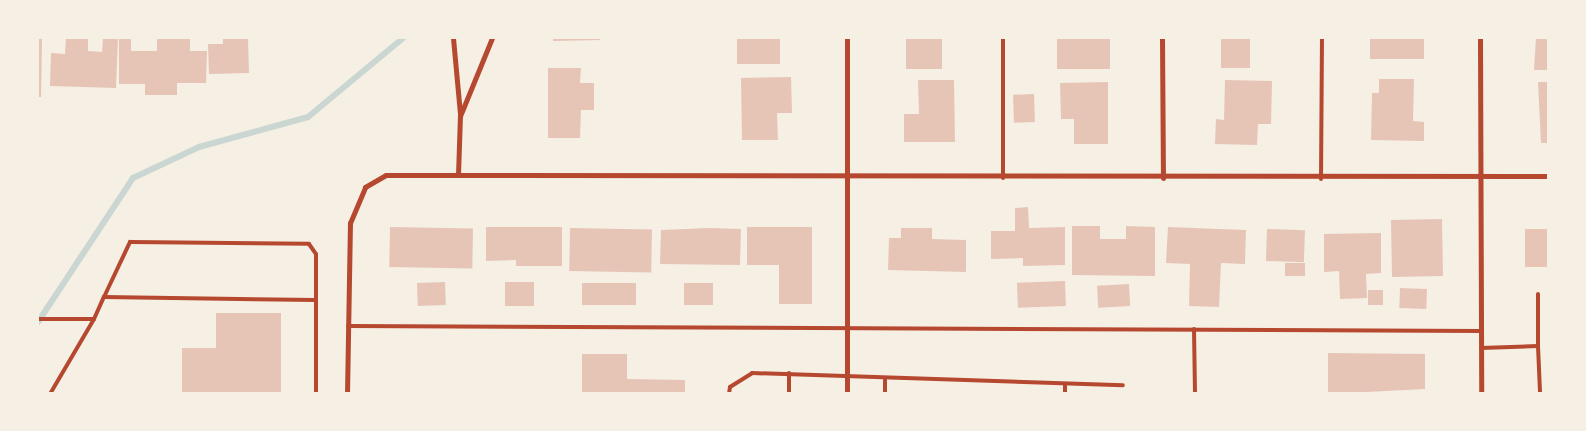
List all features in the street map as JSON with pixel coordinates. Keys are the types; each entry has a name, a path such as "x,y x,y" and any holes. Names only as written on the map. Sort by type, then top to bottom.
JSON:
{"street":[{"path":"453,38 460,116 458,175"},
{"path":"460,116 492,38"},
{"path":"847,38 847,394"},
{"path":"1162,38 1163,178"},
{"path":"1480,38 1481,394"},
{"path":"347,394 350,223 366,187 386,175 1321,179 1548,176"}],"lane":[{"path":"1003,38 1003,178"},
{"path":"1321,179 1322,38"},
{"path":"50,394 94,319 130,242 309,244 316,254 316,394"},
{"path":"1538,294 1540,392"},
{"path":"104,297 316,300"},
{"path":"38,319 94,319"},
{"path":"348,326 814,332 846,328 1480,331"},
{"path":"1194,329 1195,394"},
{"path":"1480,348 1538,346"},
{"path":"729,394 730,387 752,372 848,373 885,380 1123,385"},
{"path":"789,372 789,394"},
{"path":"885,380 885,394"},
{"path":"1065,384 1065,394"}],"building":[{"path":"66,38 88,38 88,51 102,52 103,38 118,38 116,88 50,86 51,53 65,54"},
{"path":"119,38 131,38 131,51 157,51 157,38 190,38 190,51 207,51 206,83 177,83 177,95 145,95 145,84 119,84"},
{"path":"223,38 248,38 249,73 209,74 208,44 223,44"},
{"path":"553,38 600,38 600,40 553,41"},
{"path":"737,38 780,38 780,64 737,64"},
{"path":"906,38 942,38 942,69 906,69"},
{"path":"1057,38 1110,38 1110,69 1057,69"},
{"path":"1221,38 1250,38 1250,68 1221,68"},
{"path":"1370,38 1424,38 1424,59 1370,59"},
{"path":"1536,38 1548,38 1548,70 1534,70"},
{"path":"38,39 42,39 41,97 38,97"},
{"path":"548,68 581,68 580,83 594,83 594,110 581,110 580,138 548,138"},
{"path":"791,77 792,113 777,113 778,140 742,140 741,78"},
{"path":"1379,79 1414,79 1413,121 1424,122 1424,141 1371,140 1372,93 1379,93"},
{"path":"918,80 954,80 955,142 904,142 904,114 919,114"},
{"path":"1225,80 1272,81 1271,124 1258,124 1257,145 1215,144 1216,119 1224,120"},
{"path":"1108,82 1108,144 1074,144 1074,119 1061,119 1060,83"},
{"path":"1538,82 1548,82 1548,143 1541,143"},
{"path":"1034,94 1035,122 1014,123 1013,95"},
{"path":"1028,207 1029,228 1065,227 1065,265 1023,266 1023,258 991,259 991,231 1015,231 1015,208"},
{"path":"1442,219 1443,276 1392,277 1391,220"},
{"path":"1072,226 1100,226 1100,239 1126,239 1126,226 1155,227 1155,276 1072,275"},
{"path":"390,227 473,228 472,268 389,267"},
{"path":"486,227 562,227 562,266 516,266 516,260 486,261"},
{"path":"747,227 812,227 812,304 779,304 779,265 747,265"},
{"path":"1168,227 1246,230 1245,264 1221,263 1219,307 1189,306 1190,264 1166,263"},
{"path":"570,228 652,229 651,272 569,271"},
{"path":"901,228 932,228 932,239 966,240 966,272 888,270 889,238 901,238"},
{"path":"741,229 740,265 660,264 661,230"},
{"path":"1267,229 1305,230 1304,262 1266,261"},
{"path":"1525,229 1548,229 1548,267 1525,267"},
{"path":"1381,233 1381,273 1366,274 1367,298 1340,299 1339,271 1324,272 1324,234"},
{"path":"1285,263 1305,263 1305,276 1285,276"},
{"path":"1065,281 1066,306 1018,308 1017,283"},
{"path":"445,282 446,305 418,306 417,283"},
{"path":"505,282 534,282 534,306 505,306"},
{"path":"582,283 636,283 636,305 582,305"},
{"path":"684,283 713,283 713,305 684,305"},
{"path":"1129,284 1130,306 1098,308 1097,286"},
{"path":"1400,288 1427,289 1426,309 1399,308"},
{"path":"1368,290 1383,290 1383,305 1368,305"},
{"path":"216,313 281,313 281,394 182,394 182,348 216,348"},
{"path":"1328,353 1425,354 1425,389 1328,394"},
{"path":"582,354 627,354 627,379 685,380 685,394 582,394"}],"waterway":[{"path":"38,322 133,178 199,147 308,117 403,38"}]}
